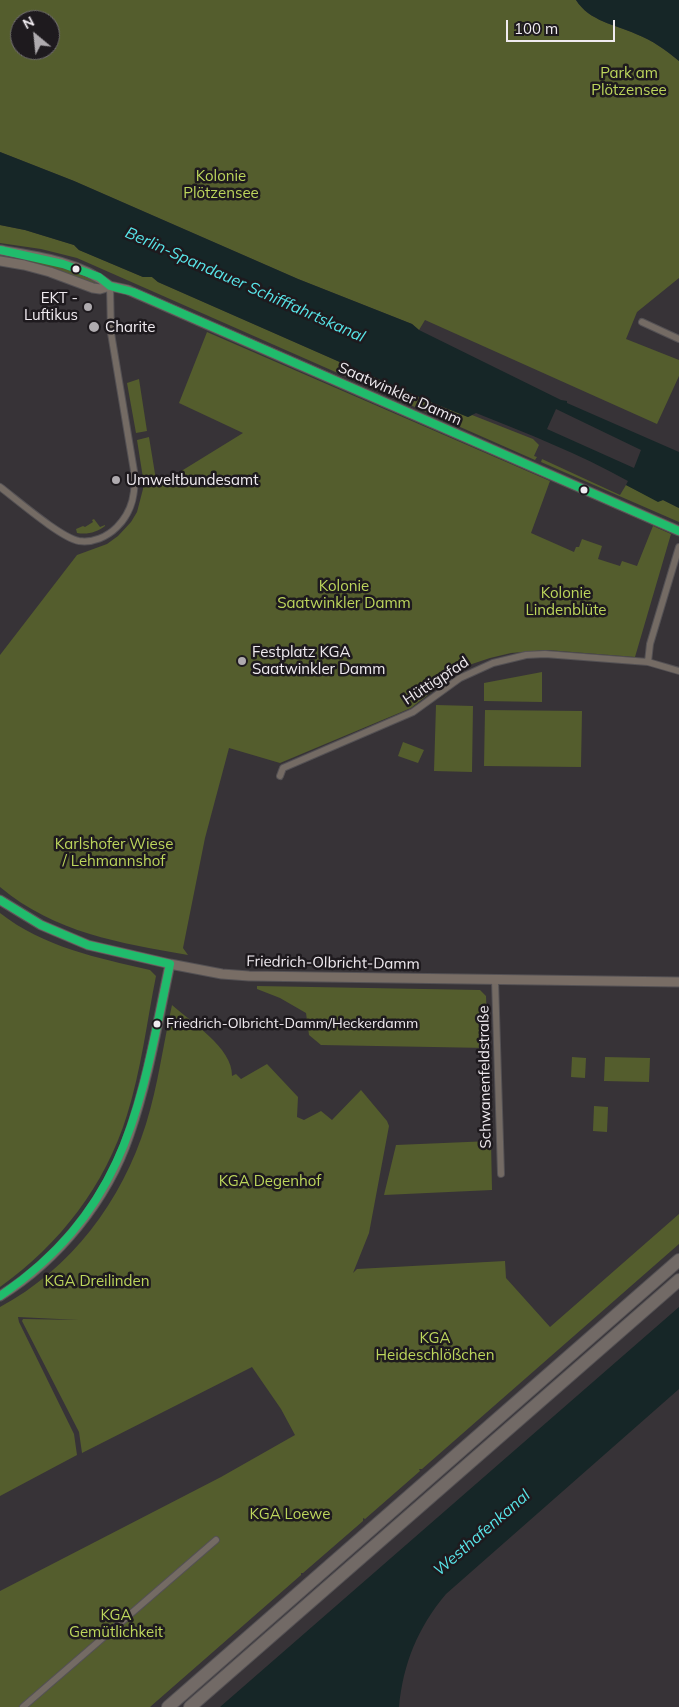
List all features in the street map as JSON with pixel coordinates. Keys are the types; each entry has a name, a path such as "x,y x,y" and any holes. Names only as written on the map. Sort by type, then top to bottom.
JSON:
{"highway":[{"path":"168,1707 679,1260"},
{"path":"190,1707 679,1280"}],"street":[{"name":"Saatwinkler Damm","path":"0,250 37,257 76,268 99,277 110,286 133,292 679,531"},
{"name":"Saatwinkler Damm","path":"0,261 50,272 88,287 100,289 110,286"},
{"path":"0,487 60,532 77,541 88,542 102,538 123,521 132,504 135,489 134,471 111,333 110,286"},
{"path":"642,322 679,339"},
{"path":"648,662 650,644 679,547"},
{"name":"Hüttigpfad","path":"280,776 283,768 413,712 460,678 493,663 526,655 545,654 648,662 679,671"},
{"name":"Friedrich-Olbricht-Damm","path":"0,900 41,925 81,942 170,964 222,974 249,976 679,982"},
{"path":"0,1296 41,1264 70,1236 92,1207 114,1169 129,1137 137,1111 170,964"},
{"name":"Schwanenfeldstraße","path":"495,980 500,1174"},
{"path":"23,1707 216,1540"}],"green space":[{"path":"0,0 576,0 581,7 595,18 648,39 679,61 679,278 637,312 626,339 679,360 679,376 657,424 425,320 419,330 412,324 298,279 74,181 0,152"},
{"path":"0,225 25,230 74,245 79,250 143,277 152,277 158,282 433,403 468,417 472,415 533,439 539,445 534,456 537,457 535,460 77,258 41,249 0,243"},
{"path":"0,254 58,266 99,282 98,284 92,283 54,268 0,256"},
{"path":"131,286 533,461 131,287"},
{"name":"Kolonie Saatwinkler Damm","path":"207,332 550,481 531,533 574,552 576,547 579,547 582,539 602,546 598,559 620,566 622,561 637,566 653,526 671,534 635,657 547,650 511,653 472,664 411,708 280,763 229,748 205,838 183,948 188,955 138,946 89,934 66,926 21,903 0,887 0,655 77,555 107,544 118,536 131,522 137,512 143,489 137,440 149,437 157,486 243,433 179,403"},
{"path":"139,379 147,431 136,433 127,383"},
{"path":"542,459 620,495 626,485 658,501 663,500 679,508 679,522 541,462"},
{"path":"94,519 100,527 105,526 92,533 77,533 76,529 85,527 93,522 92,520"},
{"path":"542,672 542,702 484,701 484,683"},
{"path":"436,705 473,706 472,772 434,771"},
{"path":"485,710 582,711 581,767 484,766"},
{"path":"403,742 424,750 418,763 398,756"},
{"path":"0,913 34,935 53,943 91,956 150,970 156,976 132,1098 118,1141 106,1166 78,1212 61,1232 42,1252 0,1287"},
{"path":"257,986 480,990 486,996 488,1048 321,1045 309,1035 306,1013 280,998 257,989"},
{"path":"172,1005 210,1036 226,1055 232,1076 236,1074 241,1079 267,1064 298,1097 297,1117 304,1120 321,1111 332,1120 361,1090 387,1121 389,1126 369,1233 353,1273 357,1269 505,1261 506,1278 550,1327 679,1214 679,1244 422,1469 419,1469 420,1471 365,1519 363,1518 363,1521 301,1573 150,1707 0,1707 0,1591 221,1477 295,1435 281,1409 252,1367 82,1453 79,1432 22,1321 23,1319 79,1320 18,1317 74,1434 77,1455 0,1496 0,1307 26,1291 71,1253 91,1230 123,1180 136,1152 150,1110"},
{"path":"572,1057 586,1058 585,1078 571,1077"},
{"path":"605,1057 650,1058 649,1082 604,1081"},
{"path":"594,1106 608,1107 607,1132 593,1131"},
{"path":"491,1141 492,1190 384,1195 396,1145"}],"water":[{"path":"576,0 679,0 679,61 648,39 595,18 581,7"},
{"name":"Berlin-Spandauer Schifffahrtskanal","path":"0,152 74,181 298,279 412,324 419,330 561,400 567,401 567,403 679,452 679,508 663,500 658,502 626,485 628,481 553,444 476,413 468,417 433,403 158,282 152,277 143,277 79,250 74,245 25,230 0,225","holes":["556,409 641,450 634,468 547,429"]},
{"name":"Westhafenkanal","path":"679,1307 679,1389 446,1594 427,1620 413,1647 404,1676 399,1707 220,1707"}],"transit line":[{"path":"0,250 63,264 99,277 110,286 133,292 679,531"},
{"path":"0,900 41,925 88,945 170,964"},
{"path":"0,1296 43,1262 76,1227 102,1189 122,1150 137,1108 149,1063 170,964"}],"place":[{"name":"EKT - Luftikus","path":"88,307"},
{"name":"Charite","path":"94,327"},
{"name":"Umweltbundesamt","path":"116,480"},
{"name":"Festplatz KGA Saatwinkler Damm","path":"242,661"},
{"name":"Friedrich-Olbricht-Damm/Heckerdamm","path":"157,1024"}],"park label":[{"name":"Park am Plötzensee","path":"629,82"},
{"name":"Kolonie Plötzensee","path":"221,184"},
{"name":"Kolonie Lindenblüte","path":"566,602"},
{"name":"Karlshofer Wiese / Lehmannshof","path":"114,852"},
{"name":"KGA Degenhof","path":"270,1181"},
{"name":"KGA Dreilinden","path":"97,1281"},
{"name":"KGA Heideschlößchen","path":"435,1346"},
{"name":"KGA Loewe","path":"290,1514"},
{"name":"KGA Gemütlichkeit","path":"116,1624"}]}
